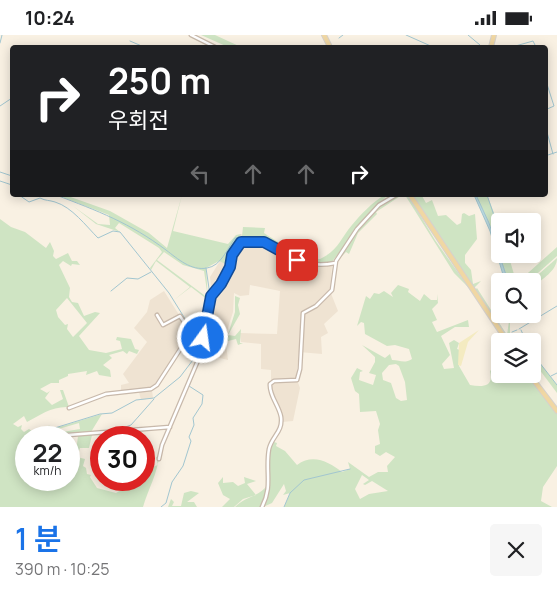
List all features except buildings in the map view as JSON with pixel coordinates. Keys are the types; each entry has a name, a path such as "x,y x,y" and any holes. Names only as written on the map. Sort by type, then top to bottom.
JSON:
{"main road":[{"path":"411,197 502,333"},
{"path":"536,383 557,411"}],"street":[{"path":"191,35 211,45"},
{"path":"262,507 269,490 269,449 281,426 281,414 270,390 270,384 274,381 297,380 300,369 303,313 316,306 332,290 336,263 364,220 379,205 393,197"},
{"path":"159,459 170,427 199,358 211,296 221,284 230,267 232,255 241,242 264,242 302,263 312,265 336,263"},
{"path":"157,315 163,325 180,316 197,341"},
{"path":"69,408 106,394 154,387 181,347 203,338"},
{"path":"80,434 170,427"}],"shaded area":[{"path":"240,234 258,234 260,242 280,250 304,265 332,266 330,291 338,311 324,324 328,333 321,337 322,354 299,352 296,377 300,388 293,421 282,422 271,386 271,370 261,369 261,344 241,342 240,333 277,334 280,291 250,285 249,295 240,296 234,293 233,312 225,337 228,360 199,353 201,343 192,341 181,347 172,360 152,390 153,398 141,400 139,392 121,394 121,385 129,383 123,374 147,342 134,328 147,312 150,300 164,291 193,337 203,340 212,298 210,277 220,261 231,265 234,252 239,245"}],"green space":[{"path":"201,35 215,35 237,45 224,45"},
{"path":"62,197 71,197 110,211 149,233 167,248 181,197 173,231 228,244 236,235 241,234 228,268 228,265 219,261 206,268 208,297 204,271 183,265 164,252 157,260 208,298 208,300 191,287 174,300 190,287 156,261 151,270 150,268 162,252 159,248 119,223 115,228 120,232 96,224 73,206 98,224 110,225 109,215"},
{"path":"381,197 386,197 383,199 393,197 360,224 332,262 307,263 263,240 242,240 241,238 261,237 242,236 243,227 265,228 264,233 292,251 306,257 320,259 335,248 348,230 371,205"},
{"path":"399,197 376,212 377,214 358,233 349,254 346,252 337,261 357,233 371,216 388,201"},
{"path":"406,197 409,197 435,240 469,288 454,273"},
{"path":"412,197 423,197 426,203 432,200 438,216 446,215 457,225 461,223 462,214 464,213 469,216 475,214 477,239 465,255 465,263 471,270 473,284 481,281 474,288"},
{"path":"477,197 488,197 494,213 491,213 491,229"},
{"path":"0,219 11,227 25,232 46,248 50,242 54,251 53,256 56,259 68,253 72,261 77,261 80,265 72,264 71,266 63,261 59,265 70,288 69,297 72,302 78,303 84,316 95,312 100,313 79,336 89,350 106,353 122,349 120,341 116,340 117,337 131,339 135,349 139,350 137,354 129,351 127,354 123,351 109,355 112,358 103,365 110,370 111,377 99,375 97,371 86,375 87,371 68,374 68,376 59,380 59,383 51,383 40,389 47,393 50,391 45,398 52,405 63,399 60,390 63,390 69,407 52,409 27,422 24,416 13,424 16,426 15,491 80,491 80,458 85,459 83,466 86,468 87,474 90,475 90,491 116,493 119,491 149,491 143,507 0,507","holes":["67,298 87,323 73,337 67,329 68,324 65,325 58,317 56,310"]},
{"path":"557,247 557,256 538,273 528,273"},
{"path":"557,258 555,267 541,281 540,273"},
{"path":"502,263 511,263 514,273 505,273"},
{"path":"398,285 409,289 408,292 420,301 424,294 431,300 437,300 437,294 438,303 432,309 437,320 432,322 437,332 468,320 469,327 455,327 441,336 450,355 442,364 444,369 454,368 449,343 454,340 459,343 457,349 460,350 459,366 470,385 486,385 489,383 491,376 491,383 534,383 557,413 557,466 543,487 541,501 552,507 284,507 290,493 283,495 286,491 284,484 272,503 263,507 268,490 269,457 274,442 297,465 303,461 315,459 326,462 342,472 350,469 348,462 369,477 378,472 388,472 387,466 395,457 386,452 380,456 375,453 375,446 380,444 378,430 380,424 376,411 360,412 359,394 355,391 351,378 357,368 363,371 360,372 359,380 373,385 376,375 369,373 375,362 375,357 362,345 385,358 390,354 392,360 404,362 412,359 409,349 395,345 387,346 365,334 364,323 361,322 357,326 366,296 370,299 374,293 379,294 384,291 393,297 391,293","holes":["396,364 399,366 405,382 407,400 401,401 396,398 391,383 383,380 382,373 389,365","362,475 369,480 363,484 365,485 372,481 388,491 369,494 360,499 355,489"]},
{"path":"477,288 491,310 491,315 475,290"},
{"path":"235,296 240,298 238,305 240,314 228,335 235,336 241,329 240,343 243,343 238,345 236,339 228,341 227,338 235,312"},
{"path":"496,323 499,323 506,333 503,333"},
{"path":"509,323 510,333 507,333"},
{"path":"541,365 557,385 557,393 541,372"},
{"path":"102,414 95,426 90,426 90,433 80,434 79,423 63,426"},
{"path":"90,435 89,448 80,448 80,436"},
{"path":"223,477 223,483 233,482 238,486 245,483 244,477 256,481 247,484 256,495 243,499 234,507 222,507 230,499 223,495 218,483"},
{"path":"268,484 268,491 261,507 235,507 261,492"},
{"path":"191,491 199,493 187,502 194,502 197,507 168,507 171,499 174,502 172,506 181,506 184,493"}],"sand":[{"path":"479,330 468,342 461,366 458,365 459,343"}],"water":[{"path":"475,197 477,197 489,223 491,234"},
{"path":"500,263 502,263 505,273 503,273"}],"waterway":[{"path":"0,43 2,35"},
{"path":"339,38 343,35"},
{"path":"406,35 428,45"},
{"path":"468,35 480,45"},
{"path":"130,41 139,45"},
{"path":"519,45 533,41 535,45"},
{"path":"548,87 554,106 548,109"},
{"path":"0,106 10,99"},
{"path":"548,136 553,154"},
{"path":"548,155 557,152"},
{"path":"0,172 10,175"},
{"path":"0,181 10,184"},
{"path":"22,197 29,202 40,198 61,204 78,217 98,238 113,231 120,232 169,293 197,338 201,338 203,333"},
{"path":"61,197 100,212 140,232 180,260 196,268 212,267 223,256 235,238 240,237"},
{"path":"488,197 493,213"},
{"path":"206,268 210,295"},
{"path":"111,291 127,278 138,279 151,272"},
{"path":"208,307 210,295"},
{"path":"205,335 213,297"},
{"path":"519,329 557,306"},
{"path":"512,332 517,330"},
{"path":"61,426 100,414 112,413 136,400 154,398 180,377 199,352"},
{"path":"161,507 166,503 172,482 183,466 191,441 189,437 194,425 193,418 202,404 203,395 189,386 201,355"},
{"path":"541,365 557,385"},
{"path":"551,376 557,373"},
{"path":"128,426 154,399"},
{"path":"284,507 290,493 304,480 350,469"}],"route":[{"path":"203,338 211,296 221,284 230,267 235,247 241,242 264,242 290,254 297,260"}]}
